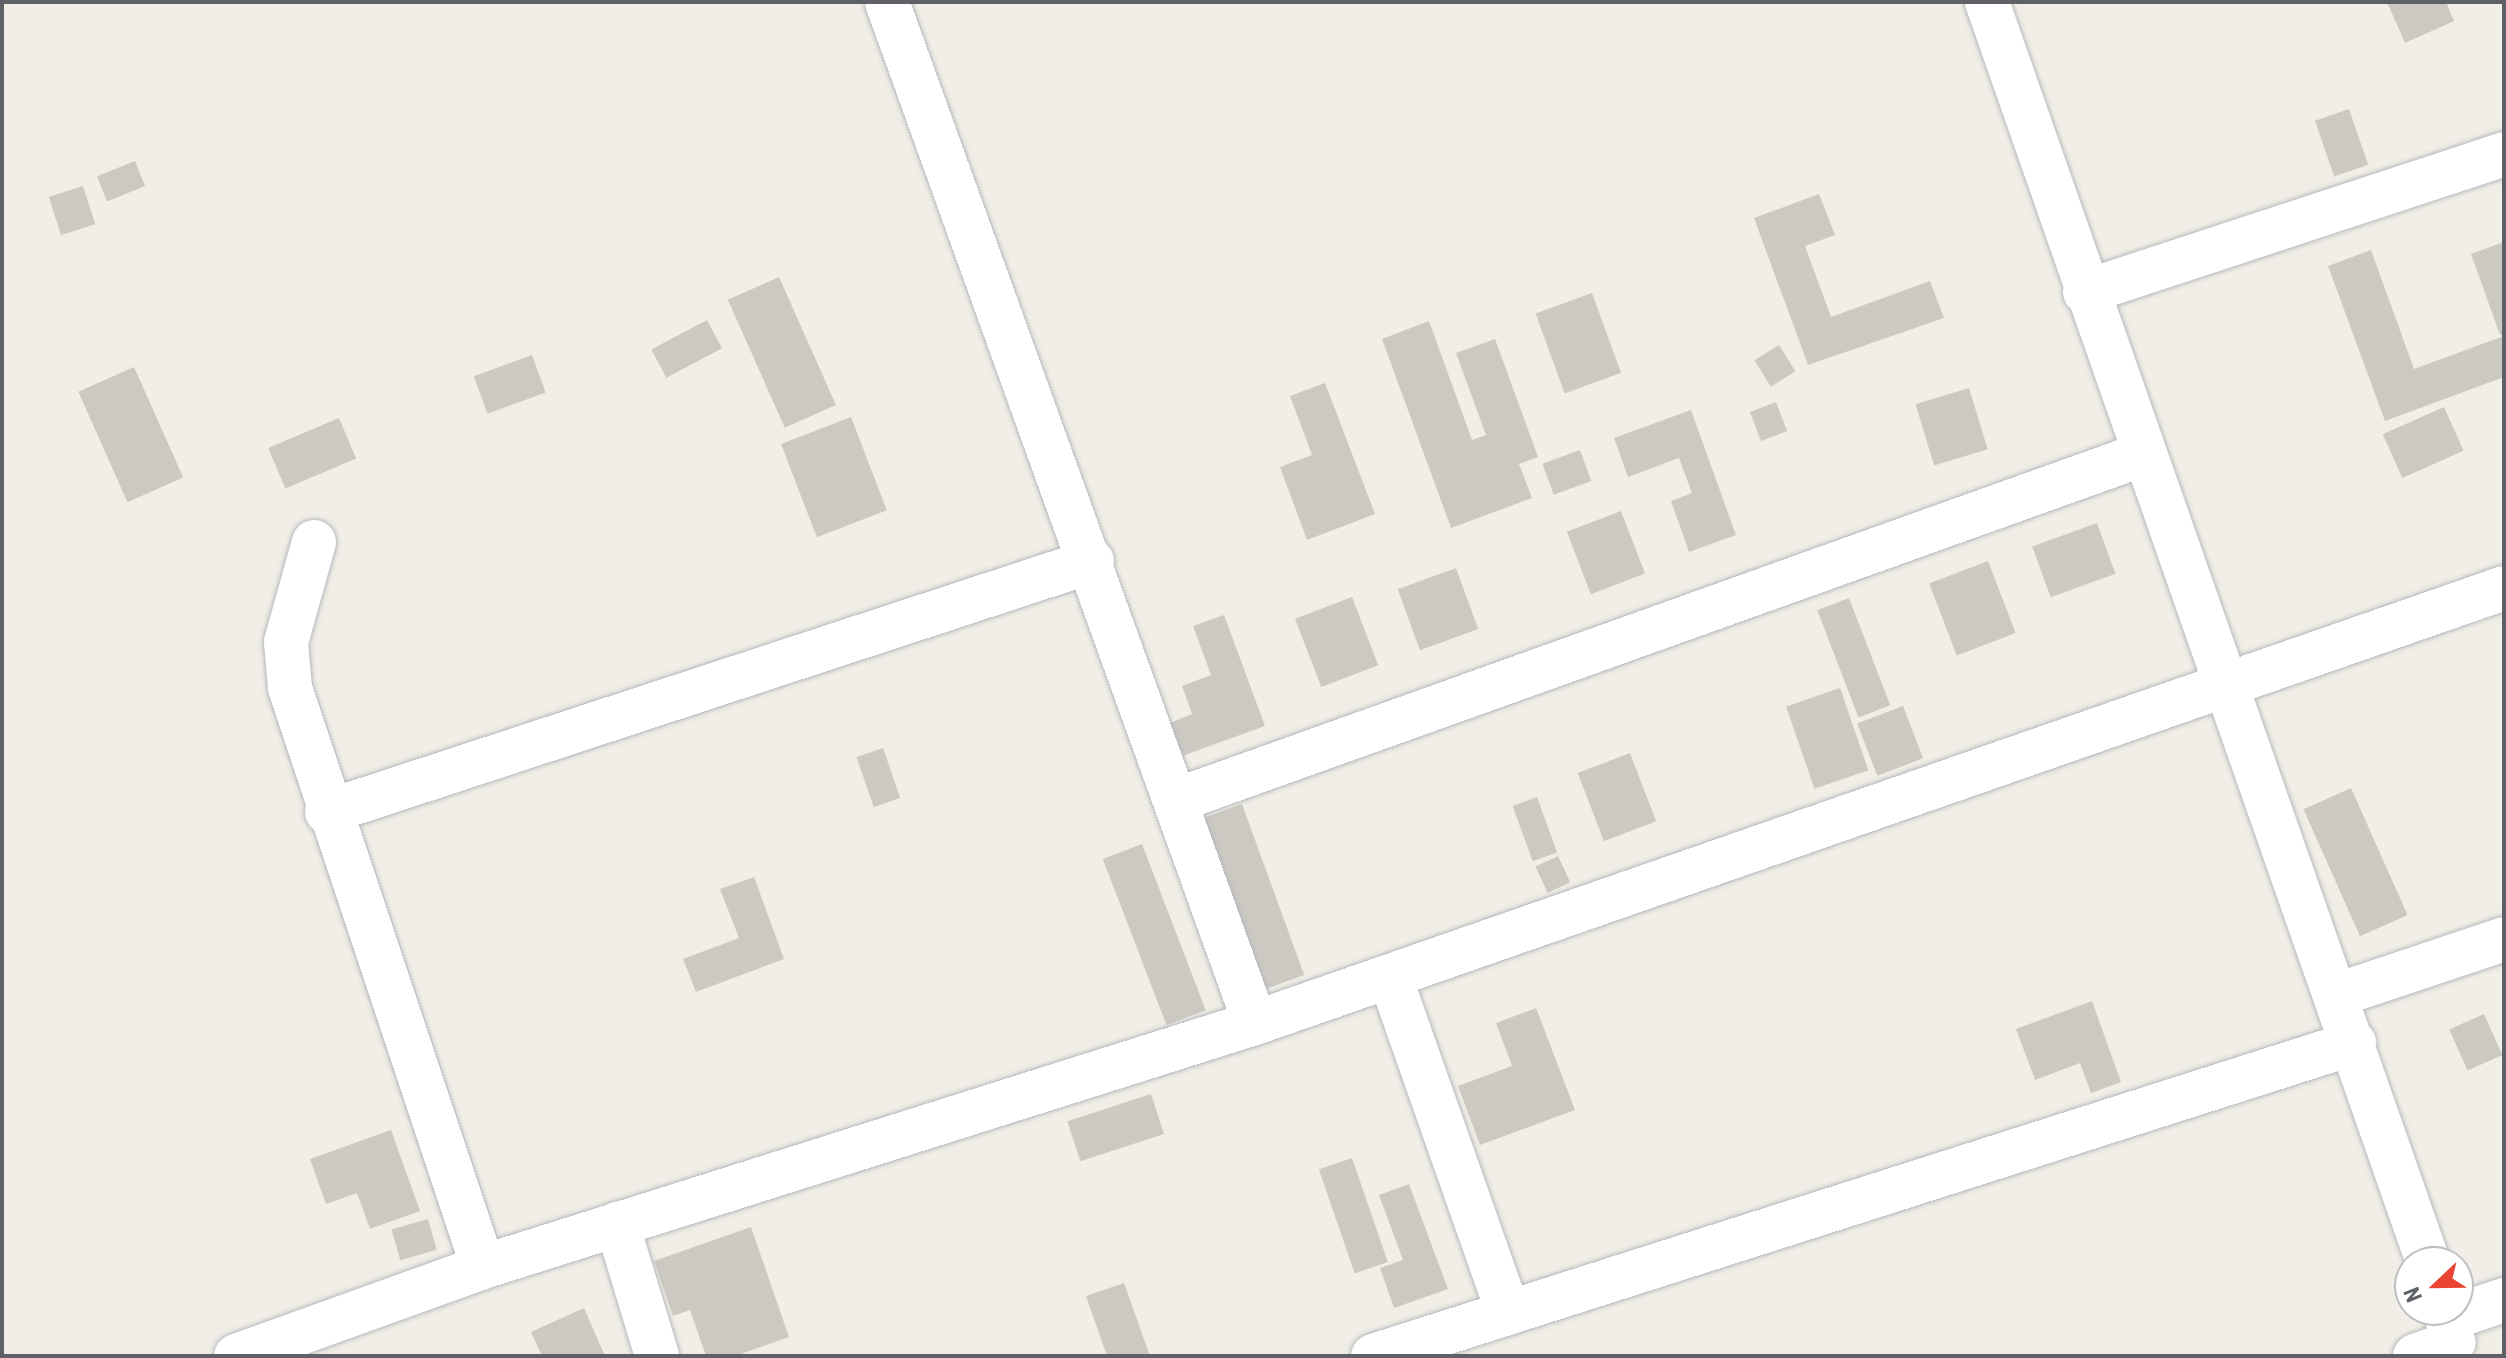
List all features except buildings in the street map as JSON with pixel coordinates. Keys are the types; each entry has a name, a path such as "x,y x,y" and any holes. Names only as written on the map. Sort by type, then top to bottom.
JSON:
{"street":[{"path":"887,2 1092,561 1255,1023"},
{"path":"1987,2 2085,292 2354,1043 2423,1246"},
{"path":"2085,292 2504,154"},
{"path":"1177,800 2144,454"},
{"path":"314,542 286,642 290,688 327,812 483,1267"},
{"path":"327,812 1092,561"},
{"path":"236,1356 483,1267 1255,1023 2228,687 2504,588"},
{"path":"2337,995 2504,939"},
{"path":"1390,977 1508,1313"},
{"path":"1373,1356 2354,1043"},
{"path":"617,1224 657,1356"},
{"path":"2444,1337 2504,1300"}]}
